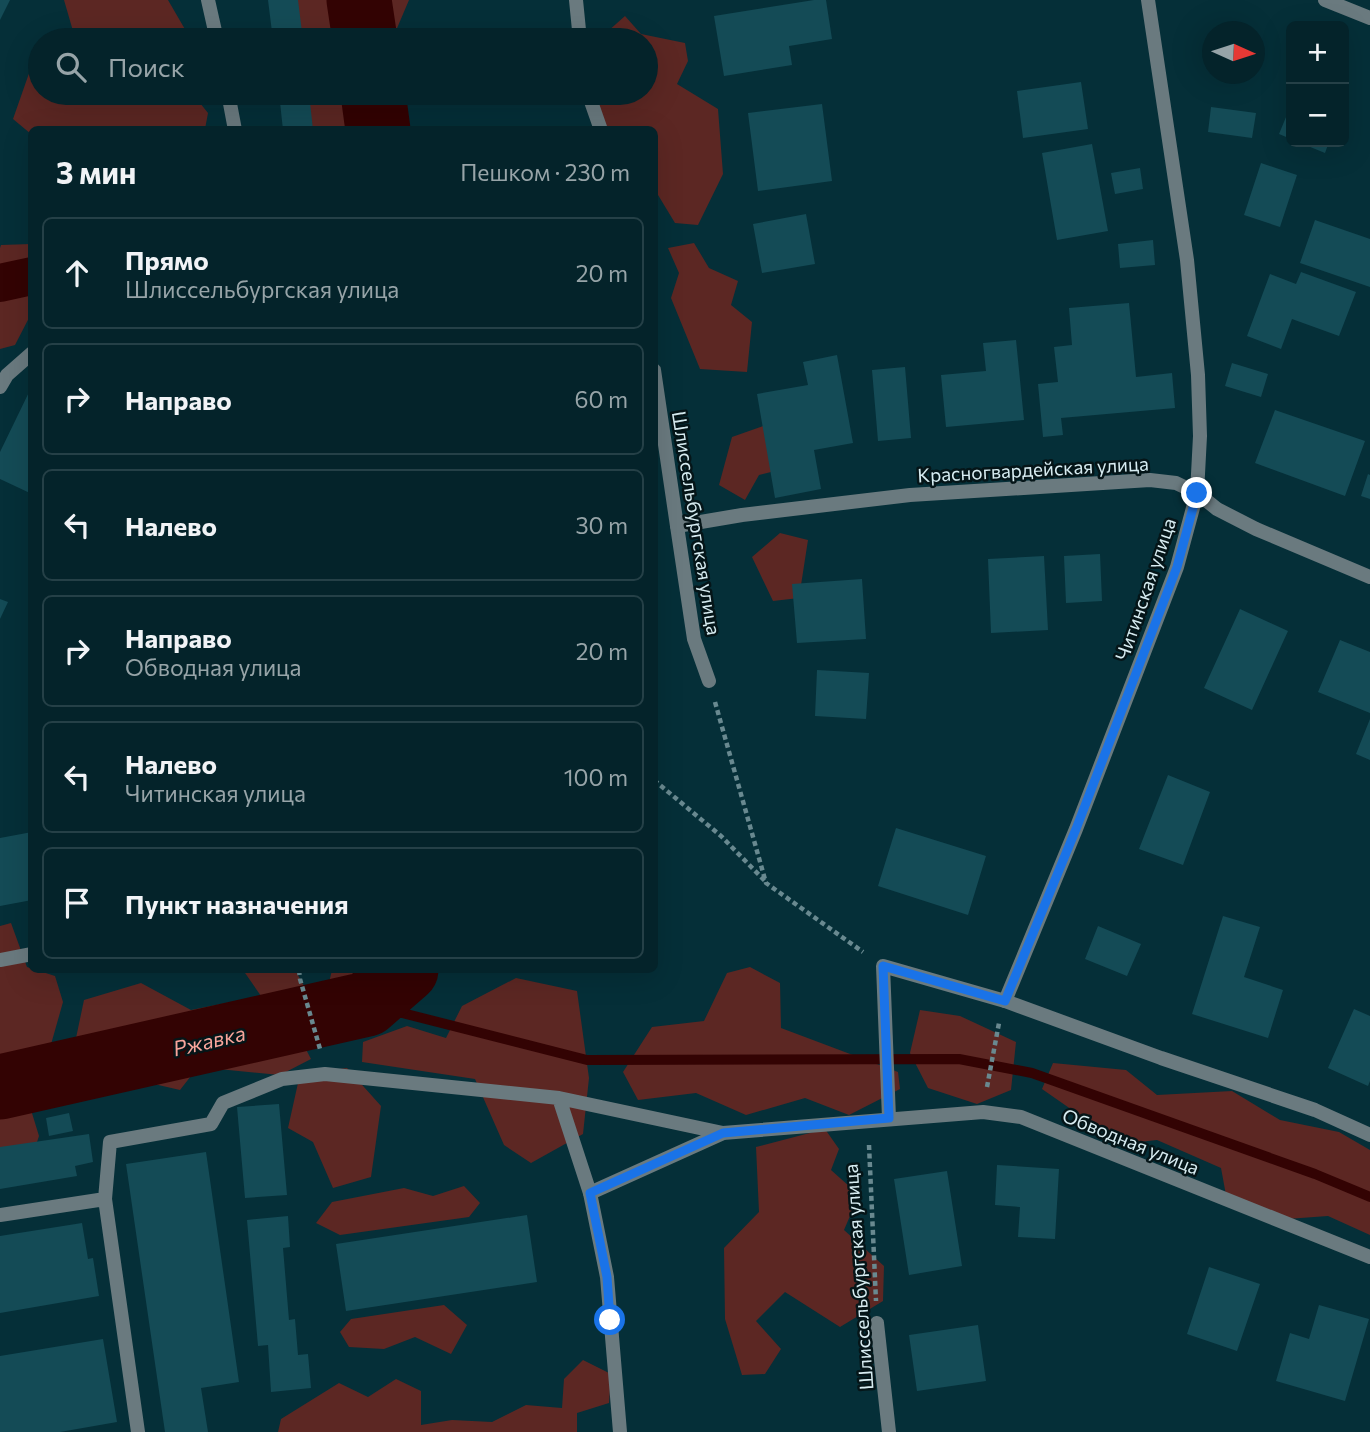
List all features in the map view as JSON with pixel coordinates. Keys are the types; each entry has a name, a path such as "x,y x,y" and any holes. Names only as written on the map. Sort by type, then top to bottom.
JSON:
{"street":[{"path":"208,0 214,28"},
{"path":"576,0 579,28"},
{"name":"Читинская улица","path":"1005,1001 1076,829 1177,567 1197,493 1200,436 1198,375 1187,260 1148,0"},
{"path":"1325,0 1370,18"},
{"path":"230,105 234,126"},
{"path":"592,105 600,126"},
{"path":"0,387 7,375 28,357"},
{"name":"Шлиссельбургская улица","path":"658,397 694,639 709,681"},
{"name":"Красногвардейская улица","path":"677,526 742,515 910,495 1150,480 1176,483 1197,493 1217,509 1256,529 1370,577"},
{"path":"0,960 28,955"},
{"path":"889,1118 883,966 1005,1001 1315,1110 1370,1135"},
{"path":"138,1432 105,1199 110,1142 211,1124 223,1103 282,1079 326,1074 559,1098 723,1133"},
{"path":"559,1098 590,1193 607,1277 620,1432"},
{"name":"Обводная улица","path":"723,1133 868,1119 983,1112 1021,1117 1370,1257"},
{"path":"590,1193 723,1133"},
{"path":"0,1215 105,1199"},
{"name":"Шлиссельбургская улица","path":"877,1323 889,1432"}],"path":[{"path":"709,681 766,883"},
{"path":"658,783 721,836 766,883 883,966"},
{"path":"299,973 319,1044"},
{"path":"987,1087 998,1027"},
{"name":"Шлиссельбургская улица","path":"868,1119 877,1323"}],"shaded area":[{"path":"64,0 168,0 184,28 72,28"},
{"path":"283,0 409,0 397,28 291,28"},
{"path":"625,16 636,28 612,28"},
{"path":"658,37 685,43 688,61 677,84 718,109 723,174 698,225 675,223 658,195 658,126 603,126 598,105 658,105"},
{"path":"28,76 28,105 202,105 208,113 206,126 28,126 28,132 13,119"},
{"path":"302,105 365,105 356,126 303,126"},
{"path":"694,243 709,268 738,281 731,305 752,322 747,372 700,369 671,298 679,273 668,248"},
{"path":"28,244 28,320 15,345 0,349 0,248 1,245"},
{"path":"786,418 799,465 759,475 745,500 719,485 732,437"},
{"path":"780,533 808,540 799,598 773,601 752,557"},
{"path":"11,923 28,973 55,976 63,1002 48,1055 0,1069 0,926"},
{"path":"750,967 780,983 781,1028 898,1072 900,1089 849,1115 805,1098 746,1115 696,1093 638,1100 623,1072 652,1027 704,1021 727,973"},
{"path":"245,973 297,973 312,1000 297,1032 311,1059 280,1075 198,1067 180,1090 102,1072 76,1038 84,1000 141,983 191,1010 261,996"},
{"path":"331,973 418,973 391,990 378,1020 343,1023 328,987"},
{"path":"516,978 577,991 589,1078 583,1134 531,1163 504,1145 475,1079 362,1062 363,1042 407,1026 446,1038 462,1006"},
{"path":"920,1010 960,1016 1016,1042 1011,1090 977,1104 928,1088 910,1053"},
{"path":"1053,1063 1126,1070 1157,1095 1232,1091 1280,1120 1339,1132 1370,1150 1370,1235 1328,1216 1287,1219 1226,1195 1221,1168 1157,1140 1121,1144 1042,1089"},
{"path":"347,1068 381,1106 371,1177 333,1188 313,1142 288,1128 300,1074"},
{"path":"23,1098 28,1100 39,1136 37,1142 0,1168 0,1103"},
{"path":"825,1129 839,1149 831,1170 859,1195 844,1230 884,1266 883,1301 840,1327 785,1292 756,1321 781,1349 765,1374 742,1375 725,1319 724,1248 759,1212 756,1147"},
{"path":"464,1186 480,1203 469,1217 340,1235 316,1223 332,1202 404,1188 433,1196"},
{"path":"444,1305 467,1325 451,1354 415,1337 384,1349 349,1347 340,1332 351,1319"},
{"path":"583,1360 611,1374 609,1403 577,1413 577,1432 278,1432 281,1419 339,1383 368,1397 396,1379 421,1391 421,1425 452,1420 492,1422 526,1405 562,1408 564,1379"}],"building":[{"path":"0,0 10,0 0,20"},
{"path":"268,0 298,0 302,28 272,28"},
{"path":"826,0 832,39 789,46 792,65 724,76 714,16"},
{"path":"1081,82 1088,129 1023,138 1017,91"},
{"path":"822,104 832,181 758,191 748,113"},
{"path":"280,105 310,105 313,126 283,126"},
{"path":"1211,107 1256,113 1252,138 1208,132"},
{"path":"1286,117 1286,137 1279,134"},
{"path":"1092,144 1108,231 1057,240 1042,153"},
{"path":"1310,147 1327,147 1325,153"},
{"path":"1261,163 1297,175 1280,227 1244,215"},
{"path":"1140,168 1143,189 1115,194 1111,173"},
{"path":"806,214 815,264 762,273 753,224"},
{"path":"1315,220 1370,239 1370,287 1300,263"},
{"path":"1153,240 1155,265 1120,268 1118,244"},
{"path":"1301,272 1356,292 1339,336 1292,319 1281,349 1247,336 1270,274 1296,284"},
{"path":"1129,303 1136,377 1172,373 1175,408 1061,418 1063,435 1043,437 1038,384 1058,382 1054,347 1072,345 1069,308"},
{"path":"1016,340 1024,420 946,427 941,375 986,371 983,343"},
{"path":"837,355 853,443 814,450 821,489 775,498 757,394 808,385 803,362"},
{"path":"1232,363 1268,374 1261,397 1225,386"},
{"path":"905,367 911,438 878,441 872,370"},
{"path":"28,394 28,492 0,479 0,452"},
{"path":"1275,410 1365,441 1345,496 1255,463"},
{"path":"1368,474 1370,475 1370,499 1361,496"},
{"path":"1100,554 1102,601 1066,603 1064,556"},
{"path":"1044,556 1048,630 991,633 988,559"},
{"path":"862,579 866,639 797,643 792,584"},
{"path":"0,599 8,602 0,619"},
{"path":"1240,609 1288,631 1252,710 1204,688"},
{"path":"1340,640 1370,652 1370,713 1318,692"},
{"path":"817,670 869,673 866,719 815,716"},
{"path":"1370,719 1370,760 1356,754"},
{"path":"1168,775 1210,792 1183,865 1139,849"},
{"path":"896,828 986,856 968,915 878,886"},
{"path":"28,833 28,901 0,906 0,838"},
{"path":"1223,916 1260,927 1244,977 1283,990 1268,1038 1192,1014"},
{"path":"1098,926 1141,944 1127,976 1085,959"},
{"path":"1354,1009 1370,1016 1368,1086 1328,1068"},
{"path":"279,1104 287,1195 245,1198 237,1107"},
{"path":"69,1113 73,1131 49,1136 46,1118"},
{"path":"89,1134 93,1162 75,1166 77,1176 0,1189 0,1147"},
{"path":"206,1152 239,1382 201,1388 208,1432 165,1432 126,1164"},
{"path":"997,1165 1059,1169 1055,1239 1018,1237 1020,1207 995,1205"},
{"path":"947,1171 962,1266 909,1275 894,1179"},
{"path":"527,1215 537,1282 346,1311 336,1244"},
{"path":"288,1216 290,1247 283,1248 289,1320 295,1319 298,1355 308,1354 311,1388 271,1392 268,1345 258,1346 247,1220"},
{"path":"82,1223 88,1259 93,1258 99,1296 0,1313 0,1236"},
{"path":"1209,1267 1260,1284 1237,1351 1187,1334"},
{"path":"1319,1305 1369,1319 1345,1401 1276,1381 1290,1333 1309,1339"},
{"path":"978,1325 986,1381 917,1391 909,1335"},
{"path":"103,1339 117,1422 60,1432 0,1432 0,1356"}],"waterway":[{"name":"Ржавка","path":"359,0 363,28"},
{"name":"Ржавка","path":"375,105 377,126"},
{"path":"0,283 28,277"},
{"name":"Ржавка","path":"0,1087 367,1004 403,973"},
{"path":"367,1004 587,1060 959,1059 1032,1073 1315,1174 1370,1197"}],"route":[{"path":"610,1320 607,1277 590,1193 723,1133 889,1118 883,966 1005,1001 1076,829 1177,567 1197,493"}]}
